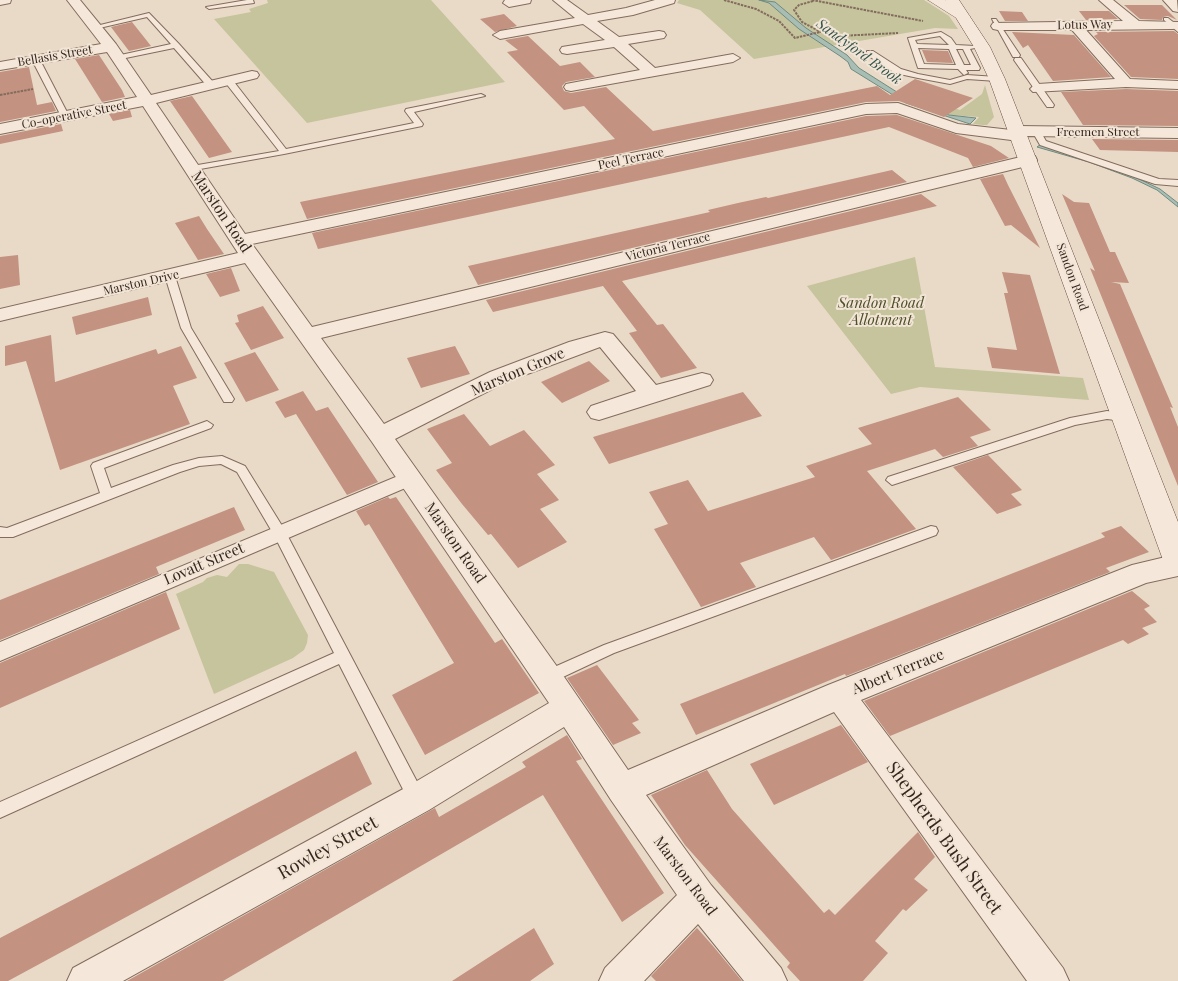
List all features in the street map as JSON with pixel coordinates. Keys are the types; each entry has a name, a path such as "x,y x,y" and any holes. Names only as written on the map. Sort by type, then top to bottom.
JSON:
{"main road":[{"path":"935,0 963,16"},
{"name":"Sandon Road","path":"952,0 982,47 1024,133 1029,160 1178,560"}],"street":[{"path":"0,1 5,0"},
{"path":"509,3 525,0"},
{"path":"559,0 588,20 651,72"},
{"path":"1105,0 1134,24"},
{"path":"1169,0 1178,8"},
{"name":"Marston Road","path":"80,2 95,27 148,100 246,249 410,478 548,677 622,789 699,897 768,981"},
{"path":"500,35 628,12 659,2"},
{"path":"628,12 647,26"},
{"name":"Lotus Way","path":"996,23 1172,25"},
{"path":"1075,25 1126,82"},
{"path":"547,28 564,45 616,42 659,35"},
{"name":"Bellasis Street","path":"0,66 36,60 115,52"},
{"path":"571,87 733,58"},
{"path":"148,100 252,75"},
{"path":"1038,89 1126,82 1178,85"},
{"name":"Co-operative Street","path":"0,129 148,100"},
{"name":"Peel Terrace","path":"246,249 866,109 898,108 956,128 1024,133"},
{"name":"Freemen Street","path":"1024,133 1178,132"},
{"name":"Victoria Terrace","path":"307,335 1029,160"},
{"name":"Marston Drive","path":"0,316 32,297 170,276 246,249"},
{"name":"Marston Grove","path":"380,436 498,377 577,347 601,330 651,394"},
{"path":"599,412 651,394 702,380"},
{"name":"Lovatt Street","path":"0,652 410,478"},
{"name":"Albert Terrace","path":"622,789 839,695 1142,574 1178,565"},
{"name":"Shepherds Bush Street","path":"839,695 1050,981"},
{"name":"Rowley Street","path":"86,981 417,799 568,708"},
{"path":"618,981 699,897"}],"lane":[{"path":"209,7 251,3 250,0"},
{"path":"95,27 149,15 211,85"},
{"path":"996,23 1050,105"},
{"path":"929,56 921,66 911,38 941,34 949,38 967,77"},
{"path":"115,52 177,45"},
{"path":"914,46 929,56 943,57 961,67 976,68 965,47"},
{"path":"929,56 943,57 953,47 982,47"},
{"path":"870,53 898,71 950,82 967,77 997,79"},
{"path":"36,60 65,116"},
{"path":"228,80 284,152"},
{"path":"192,169 419,124 409,111 481,96"},
{"path":"1024,133 1043,143 1158,182 1178,183"},
{"path":"170,276 186,328 228,399"},
{"path":"892,480 1074,421 1107,415 1123,416"},
{"path":"107,495 97,466 207,425"},
{"path":"0,532 8,533 177,468 199,462 222,460 241,469 278,533 417,799"},
{"path":"548,677 609,649 931,531"},
{"path":"0,810 341,656"}],"path":[{"path":"724,0 756,9 780,21 795,38 821,32"},
{"path":"906,30 870,36 839,36 821,32 802,22 794,10 799,5 812,0 898,15 924,22"},
{"path":"0,95 48,86"}],"green space":[{"path":"267,0 431,0 505,82 307,123 214,19 251,12 249,9 268,3"},
{"path":"679,0 924,0 949,16 958,29 935,28 754,59 700,10 677,3"},
{"path":"985,85 994,117 987,125 973,124 979,117 950,115 913,101 908,93 960,110 982,94"},
{"name":"Sandon Road Allotment","path":"915,257 935,367 1083,378 1089,400 920,387 891,394 807,286"},
{"path":"239,564 248,564 274,572 308,635 307,643 304,650 293,658 214,694 176,594 203,582 207,578 217,575 227,577"}],"shaded area":[{"path":"759,0 775,2 806,28 847,55 859,68 911,101 949,115 976,118 970,124 906,103 851,69 848,62 840,56 799,29 769,3"},
{"path":"1041,144 1135,177 1160,189 1178,203 1178,207 1157,190 1132,178 1089,162 1037,147"}],"building":[{"path":"1124,5 1162,5 1177,20 1168,16 1163,17 1162,20 1140,19"},
{"path":"999,11 1022,12 1028,21 1005,21"},
{"path":"1079,11 1109,11 1118,19 1086,20"},
{"path":"504,14 517,26 495,32 480,19"},
{"path":"132,22 151,46 129,51 111,27"},
{"path":"1174,31 1178,34 1178,79 1131,77 1094,36 1098,34 1096,32"},
{"path":"1012,32 1074,35 1111,77 1053,81 1028,45 1023,48"},
{"path":"528,36 560,66 580,62 595,77 566,82 562,86 564,91 571,93 606,87 653,131 877,86 890,95 915,79 973,98 944,117 899,101 866,102 307,219 300,202 615,139 584,106 564,110 507,52 518,50 505,40"},
{"path":"922,50 948,51 953,63 927,62"},
{"path":"99,55 125,97 102,102 75,59"},
{"path":"29,67 37,105 52,102 56,111 0,122 0,72"},
{"path":"1126,89 1178,91 1178,126 1083,125 1061,92"},
{"path":"192,96 232,152 209,158 170,101"},
{"path":"130,110 132,117 113,121 109,114"},
{"path":"897,115 991,146 1009,158 973,167 968,158 889,127 318,249 312,233 866,116"},
{"path":"61,124 63,131 0,144 0,136"},
{"path":"1092,139 1178,140 1178,152 1100,150"},
{"path":"892,170 907,182 478,285 468,266 710,212 708,210 738,203"},
{"path":"1003,174 1040,248 1011,225 1005,226 980,179"},
{"path":"921,194 937,206 622,281 657,325 663,324 697,368 661,378 629,333 637,331 603,286 493,312 486,300"},
{"path":"1062,194 1074,202 1089,203 1110,252 1115,252 1129,283 1111,282 1120,284 1173,408 1170,407 1178,427 1178,486 1090,268 1095,271"},
{"path":"199,216 224,254 198,260 175,223"},
{"path":"18,255 20,285 0,289 0,257"},
{"path":"231,268 240,291 220,297 206,274"},
{"path":"1002,272 1030,275 1060,374 992,368 987,347 1017,350 1004,293 1008,293"},
{"path":"148,297 152,315 76,335 72,317"},
{"path":"263,306 284,338 251,350 235,323 239,322 237,315"},
{"path":"51,335 55,382 156,349 158,354 181,346 197,378 173,386 190,424 60,470 26,361 5,366 5,346"},
{"path":"455,346 470,374 421,388 407,358"},
{"path":"255,352 279,390 246,402 224,363"},
{"path":"589,361 610,381 562,403 541,382"},
{"path":"303,391 316,411 328,407 378,482 347,495 296,414 285,418 275,402"},
{"path":"743,392 762,416 609,464 593,437"},
{"path":"958,397 991,430 970,437 978,446 943,457 935,449 867,471 916,529 831,560 814,537 740,563 756,587 701,607 654,529 668,524 649,492 688,480 708,511 815,477 806,466 872,444 858,428"},
{"path":"464,414 490,446 524,430 555,465 537,474 559,500 540,509 567,542 518,568 491,534 488,535 462,504 436,470 452,463 427,429"},
{"path":"988,455 1022,490 1011,494 1022,505 997,514 953,467"},
{"path":"388,497 390,499 396,497 495,643 502,639 539,693 425,755 392,695 454,663 369,524 365,526 356,511"},
{"path":"234,507 245,530 156,567 159,574 0,640 0,600"},
{"path":"1121,526 1149,552 1106,568 1110,572 846,676 845,674 696,735 680,704 1105,537 1101,533"},
{"path":"1132,591 1150,606 1144,609 1157,622 1142,628 1149,634 1128,644 1123,640 890,736 864,701"},
{"path":"166,592 180,629 0,708 0,663"},
{"path":"597,665 639,720 632,723 641,733 613,745 567,678"},
{"path":"841,725 868,762 774,805 750,764"},
{"path":"567,735 582,759 576,761 664,893 622,922 543,795 223,981 127,981 435,808 439,817 526,767 522,762"},
{"path":"356,751 372,784 8,981 0,981 0,938"},
{"path":"707,770 732,809 824,913 829,909 835,915 918,832 935,857 914,879 928,890 906,911 903,909 875,941 888,953 863,981 800,981 787,967 790,963 685,845 651,795"},
{"path":"534,928 554,964 530,981 452,981"},
{"path":"697,928 742,981 656,981 651,976"}],"water label":[{"name":"Sandyford Brook","path":"859,52"}]}
